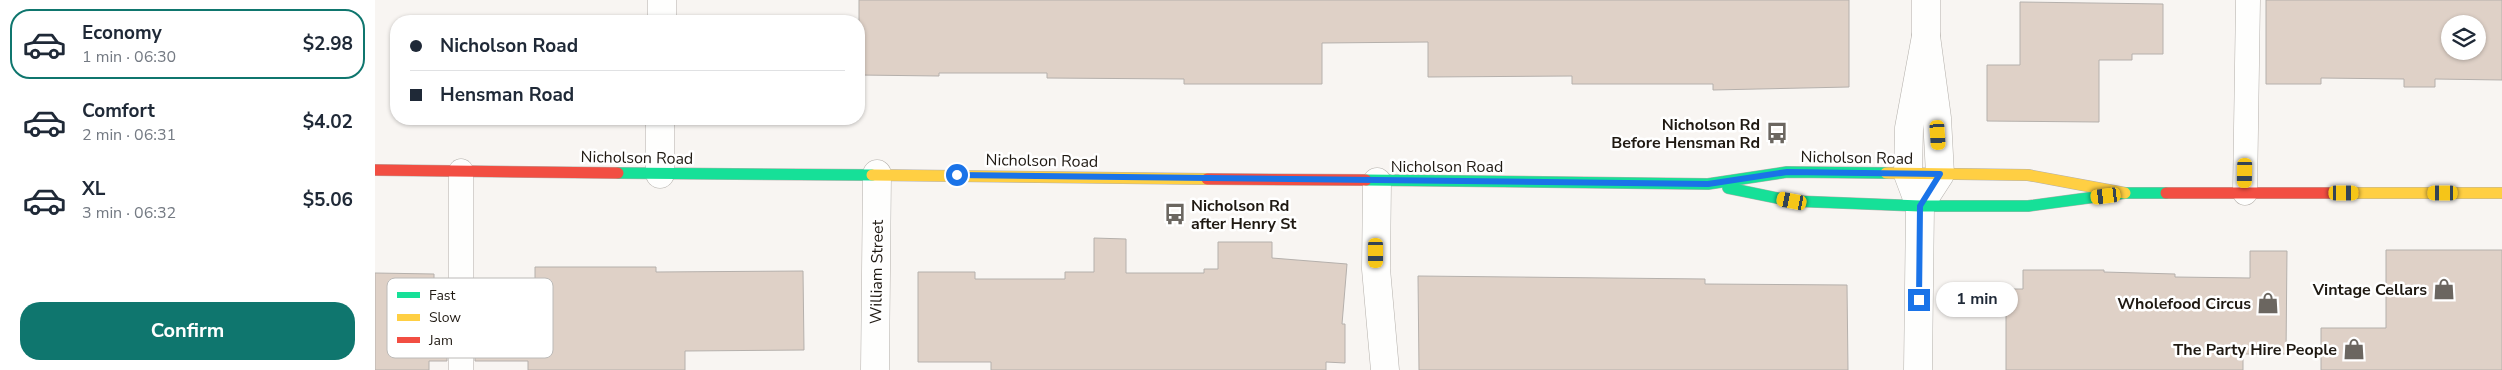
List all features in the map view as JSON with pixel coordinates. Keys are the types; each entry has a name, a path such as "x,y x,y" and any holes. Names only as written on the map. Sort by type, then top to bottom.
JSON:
{"main road":[{"name":"Nicholson Road","path":"375,170 1708,184 1787,172 2028,175 2125,193"},
{"name":"Nicholson Road","path":"1708,184 1792,201 1920,206 2028,206 2125,193 2502,193"}],"street":[{"path":"662,0 662,15"},
{"path":"1918,370 1920,206 1907,174 1909,128 1925,36 1926,0"},
{"path":"1920,206 1940,174 1937,118 1925,36"},
{"path":"660,125 660,174"},
{"name":"William Street","path":"875,370 877,174"},
{"path":"1377,182 1376,269 1385,370"}],"lane":[{"path":"2245,193 2248,0"},
{"path":"461,171 461,278"}],"building":[{"path":"859,0 1849,0 1849,87 1713,90 1713,84 1572,84 1572,76 1428,77 1428,42 1322,43 1322,84 1184,84 1184,79 1047,78 1047,73 939,73 939,76 865,75 865,15 859,15"},
{"path":"2266,0 2502,0 2502,80 2435,79 2435,87 2404,87 2404,79 2321,78 2321,84 2266,84"},
{"path":"2020,2 2163,4 2163,54 2132,54 2132,60 2099,60 2099,122 1987,121 1987,65 2020,65"},
{"path":"1094,238 1126,239 1126,273 1204,273 1204,269 1218,269 1218,242 1272,242 1272,258 1347,264 1342,324 1345,324 1345,363 1326,362 1326,370 991,370 991,362 918,362 918,272 975,272 975,279 1065,279 1065,272 1094,272"},
{"name":"Vintage Cellars","path":"2386,250 2502,250 2502,370 2321,370 2321,328 2386,328"},
{"path":"2250,251 2287,251 2286,354 2243,354 2243,370 2006,370 2006,289 2023,289 2023,270 2104,270 2104,272 2175,274 2175,277 2250,278"},
{"path":"535,267 656,267 656,272 803,271 804,350 685,351 685,370 528,370 528,361 475,361 475,358 553,358 553,278 535,278"},
{"path":"375,273 434,274 434,278 387,278 387,358 447,358 447,361 429,361 429,370 375,370"},
{"path":"1418,276 1705,279 1705,284 1847,285 1848,370 1419,370"}],"traffic: fast":[{"path":"1366,180 1708,184 1787,172 1886,173"},
{"path":"618,173 872,175"},
{"path":"1728,188 1792,201 1920,206 2028,206 2125,193 2166,193"}],"traffic: slow":[{"path":"1886,173 2028,175 2125,193"},
{"path":"872,175 1207,179"},
{"path":"2353,193 2502,193"}],"traffic: jam":[{"path":"375,170 618,173"},
{"path":"1207,179 1366,180"},
{"path":"2166,193 2353,193"}],"place":[{"name":"Nicholson Rd Before Hensman Rd","path":"1777,133"},
{"name":"Nicholson Rd after Henry St","path":"1175,214"},
{"name":"Vintage Cellars","path":"2444,289"},
{"name":"Wholefood Circus","path":"2268,303"},
{"name":"The Party Hire People","path":"2354,349"}],"route":[{"path":"957,175 1377,182 1708,184 1787,172 1940,174 1920,206 1919,300"}]}
